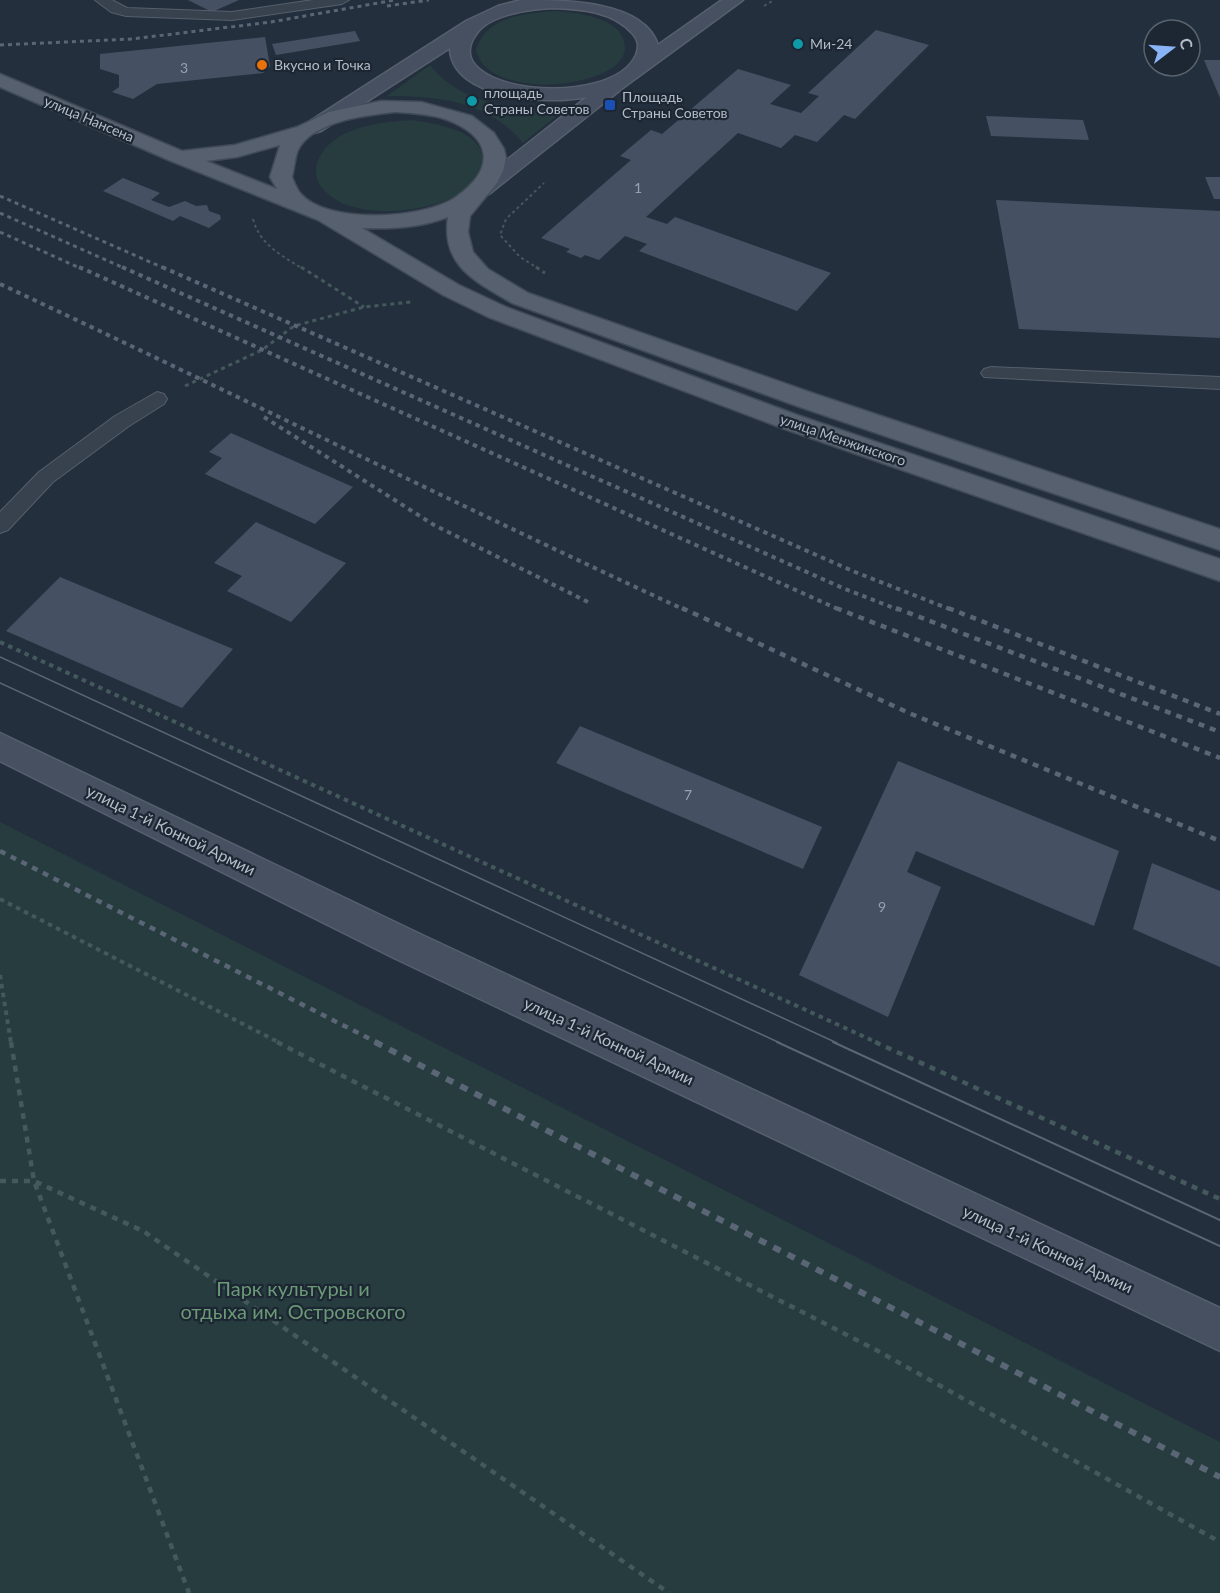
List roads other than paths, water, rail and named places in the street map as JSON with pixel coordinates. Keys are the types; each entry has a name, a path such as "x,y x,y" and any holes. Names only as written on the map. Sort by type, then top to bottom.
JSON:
{"main road":[{"path":"518,0 473,25 311,129 290,147 281,163 281,178 286,190 300,204 322,215 373,224 417,220 441,213 478,192 617,83 734,0"},
{"path":"493,14 523,5 556,1 583,4 616,13 632,21 644,33"},
{"path":"641,65 648,46 644,33 645,11"},
{"path":"473,25 460,44 460,57 469,71 491,85 517,92 548,96 566,95 617,83"},
{"name":"улица Нансена","path":"0,80 178,157 322,215"},
{"path":"178,157 237,151 311,129 334,118 379,108 428,109 455,116 479,129 493,147 496,161 493,173 478,192"},
{"name":"улица Менжинского","path":"478,192 459,215 457,232 462,254 480,274 498,287 520,298 806,400 1220,540"},
{"name":"улица Менжинского","path":"322,215 451,290 497,312 791,422 1220,570"},
{"name":"улица 1-й Конной Армии","path":"0,746 407,946 1220,1330"}],"lane":[{"path":"102,0 126,12 232,16 342,0"},
{"path":"991,373 1220,383"},
{"path":"0,525 46,477 122,421 157,399"}],"tram line":[{"path":"0,657 837,1043"},
{"path":"0,683 780,1043"},
{"path":"777,1042 1220,1246"},
{"path":"833,1042 1220,1220"}],"railway":[{"path":"0,45 132,39 271,22 395,0"},
{"path":"387,6 429,0"},
{"path":"0,196 166,269"},
{"path":"0,213 126,269"},
{"path":"0,232 82,269"},
{"path":"79,267 840,610"},
{"path":"122,267 845,589 899,610"},
{"path":"162,267 855,572 952,610"},
{"path":"0,284 685,610"},
{"path":"264,417 434,525 592,604"},
{"path":"682,608 909,713 1220,841"},
{"path":"836,608 1220,758"},
{"path":"896,608 1220,732"},
{"path":"948,608 1220,714"},
{"path":"0,851 378,1043"},
{"path":"375,1042 1220,1477"}],"place":[{"name":"Ми-24","path":"798,44"},
{"name":"Вкусно и Точка","path":"262,65"},
{"name":"площадь Страны Советов","path":"472,101"},
{"name":"Площадь Страны Советов","path":"610,105"}],"park label":[{"name":"Парк культуры и отдыха им. Островского","path":"293,1300"}]}
